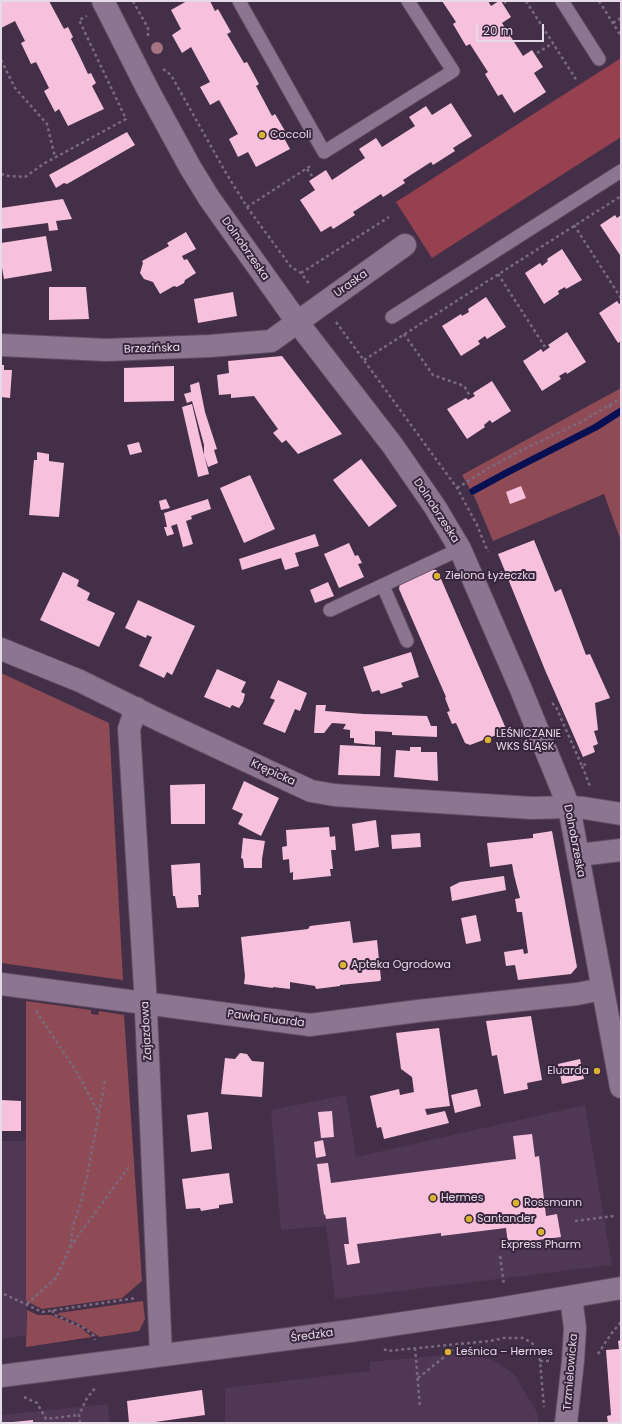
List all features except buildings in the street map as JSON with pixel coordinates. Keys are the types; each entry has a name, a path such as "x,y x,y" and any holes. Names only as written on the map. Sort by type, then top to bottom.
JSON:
{"street":[{"name":"Dolnobrzeska","path":"97,7 148,90 190,168 209,198 298,323 393,446 435,507 460,549 523,694 569,807 621,1087"},
{"name":"Uraska","path":"298,323 405,245"},
{"name":"Brzezińska","path":"1,344 106,350 210,346 271,341 298,323"},
{"name":"Krępicka","path":"1,649 80,681 161,721 311,791 334,795 532,808 584,808 621,814"},
{"name":"Zajazdowa","path":"136,708 129,729 145,1004 161,1355"},
{"path":"579,856 621,850"},
{"name":"Pawła Eluarda","path":"1,984 310,1025 426,1010 577,994 602,989"},
{"name":"Średzka","path":"6,1376 350,1331 621,1288"},
{"name":"Trzmielowicka","path":"566,1423 575,1335 571,1297"}],"lane":[{"path":"239,1 324,152 453,71 408,1"},
{"path":"562,1 599,59"},
{"path":"392,317 621,171"},
{"path":"330,610 460,549"},
{"path":"383,586 406,641"}],"path":[{"path":"134,1 148,28"},
{"path":"526,1 577,81"},
{"path":"599,1 621,36"},
{"path":"1,174 25,177 55,157 126,119 79,20 97,7"},
{"path":"613,23 621,18"},
{"path":"537,53 553,43"},
{"path":"1,61 15,88 47,124 55,157"},
{"path":"171,75 222,167 247,208 291,267 301,274 313,289"},
{"path":"247,208 320,160 324,152"},
{"path":"307,169 312,176"},
{"path":"364,360 621,196"},
{"path":"301,274 389,217"},
{"path":"574,225 621,298"},
{"path":"498,274 545,347"},
{"path":"404,334 433,375 464,386 470,396"},
{"path":"457,488 489,468 520,451 583,421 621,398"},
{"path":"609,405 612,409"},
{"path":"551,702 556,707 582,766 586,764"},
{"path":"36,989 34,1008 78,1074 98,1113"},
{"path":"70,1248 73,1226 81,1202 88,1171 105,1081"},
{"path":"27,1304 56,1278 70,1248 128,1168 152,1167"},
{"path":"575,1222 614,1216"},
{"path":"500,1256 504,1286"},
{"path":"4,1294 42,1312 158,1295"},
{"path":"53,1310 53,1314 86,1330 94,1336 95,1340"},
{"path":"596,1357 598,1351 621,1322"},
{"path":"387,1351 504,1338 523,1338 532,1343 538,1352 544,1412"},
{"path":"417,1378 460,1344"},
{"path":"415,1348 420,1406"},
{"path":"6,1376 12,1393 28,1398 37,1403 46,1419 79,1415"},
{"path":"80,1423 79,1415 91,1391 102,1383"}],"shaded area":[{"path":"621,58 621,137 432,258 396,202"},
{"path":"621,388 621,541 604,494 493,541 475,498 462,475"},
{"path":"1,673 109,723 123,980 1,963"},
{"path":"26,1001 91,1010 91,1014 98,1015 99,1011 124,1015 142,1281 122,1298 42,1309 26,1301"},
{"path":"346,1095 356,1157 585,1105 612,1265 335,1299 326,1226 281,1230 271,1110"},
{"path":"1,1141 26,1141 26,1335 1,1339"},
{"path":"143,1301 145,1319 139,1331 100,1337 79,1324 59,1315 58,1313"},
{"path":"27,1310 38,1315 51,1315 80,1327 92,1337 26,1347"},
{"path":"463,1353 493,1360 514,1374 538,1414 538,1423 225,1423 225,1388 369,1371 370,1362"},
{"path":"108,1404 110,1423 1,1423 1,1415"}],"waterway":[{"path":"473,491 596,427 621,411"}],"place":[{"name":"Coccoli","path":"262,135"},
{"name":"Zielona Łyżeczka","path":"437,576"},
{"name":"LEŚNICZANIE WKS ŚLĄSK","path":"488,740"},
{"name":"Apteka Ogrodowa","path":"343,965"},
{"name":"Eluarda","path":"597,1071"},
{"name":"Hermes","path":"433,1198"},
{"name":"Rossmann","path":"516,1203"},
{"name":"Santander","path":"469,1219"},
{"name":"Express Pharm","path":"541,1232"},
{"name":"Leśnica – Hermes","path":"448,1352"}]}
